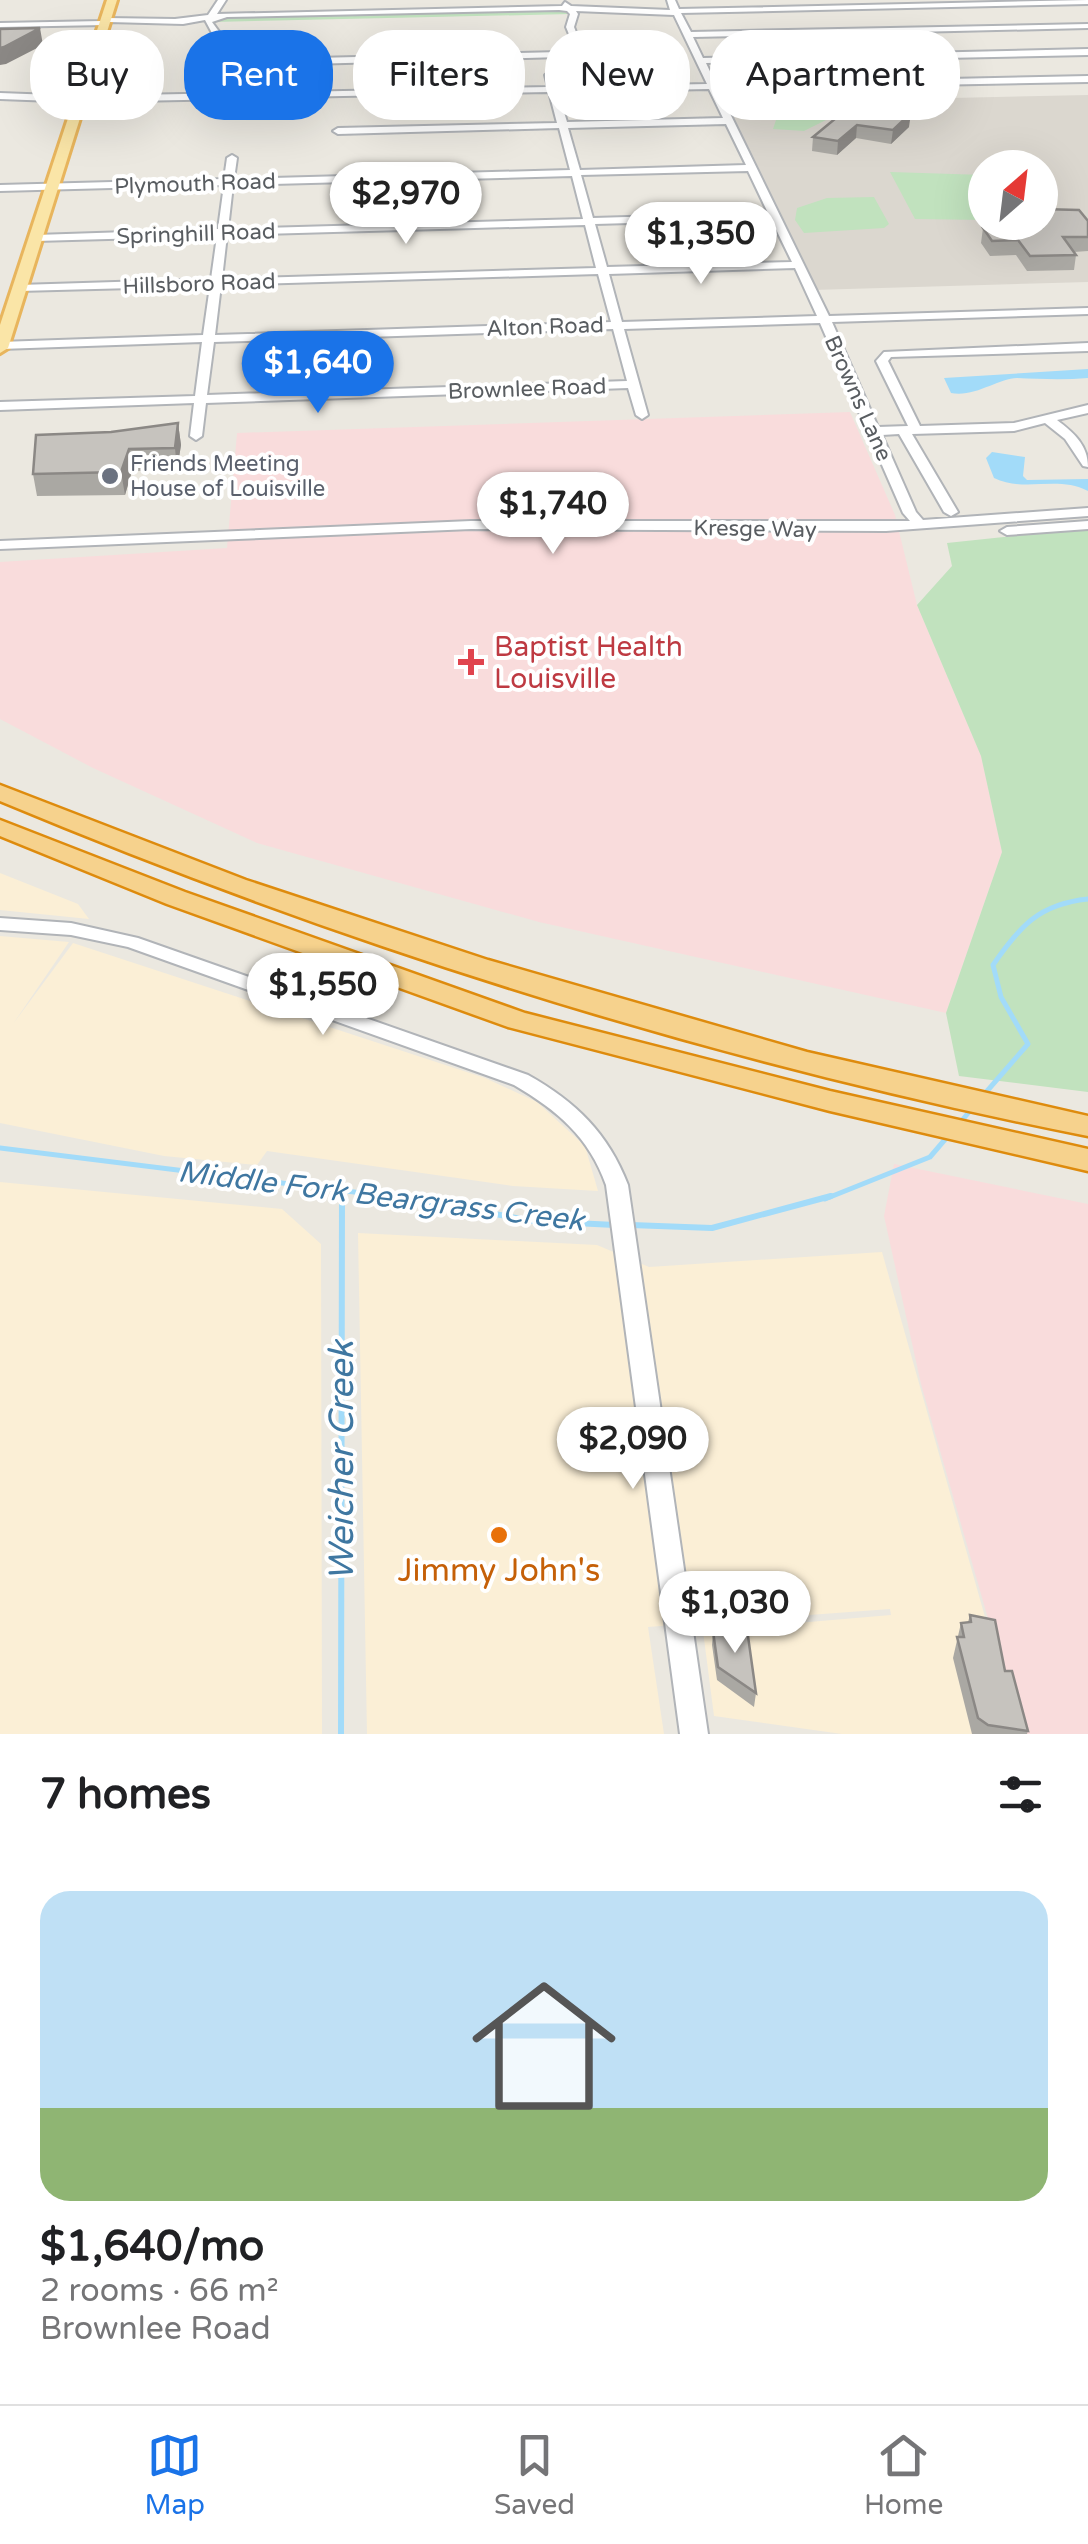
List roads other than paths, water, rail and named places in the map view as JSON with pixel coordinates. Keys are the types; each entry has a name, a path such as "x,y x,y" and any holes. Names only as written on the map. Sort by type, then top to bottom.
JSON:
{"highway":[{"path":"0,792 268,896 481,969 785,1057 1088,1126"},
{"path":"0,826 176,898 518,1020 900,1118 1088,1160"}],"main road":[{"path":"103,30 112,0"},
{"path":"1,347 74,120"}],"street":[{"path":"215,30 212,21 222,0"},
{"path":"333,59 570,52 577,44 570,31 570,13 562,0"},
{"path":"0,25 895,3 1081,1 1088,11"},
{"path":"895,3 917,30 1088,26"},
{"name":"Browns Lane","path":"690,40 710,82"},
{"path":"960,55 1088,52"},
{"path":"700,61 710,61"},
{"path":"960,83 1088,79"},
{"path":"333,93 545,88"},
{"path":"0,96 30,98"},
{"path":"563,120 642,414"},
{"path":"338,131 728,121"},
{"name":"Browns Lane","path":"728,121 824,318 910,513 920,525"},
{"path":"196,436 232,158"},
{"name":"Plymouth Road","path":"0,188 751,168"},
{"name":"Springhill Road","path":"36,238 775,216"},
{"name":"Hillsboro Road","path":"0,284 216,282 798,265"},
{"name":"Alton Road","path":"1,347 1088,311"},
{"path":"952,512 910,430 882,361 892,354 1088,347"},
{"name":"Brownlee Road","path":"0,406 633,384"},
{"path":"874,430 1008,427 1088,409"},
{"path":"1048,420 1070,436 1088,463"},
{"name":"Kresge Way","path":"0,544 453,525 813,529 1088,512"},
{"name":"Kresge Way","path":"242,536 271,540 500,534 814,537 1088,525"},
{"path":"0,924 71,928 132,942 521,1080 569,1109 591,1131 610,1164 620,1202 694,1734"}],"water":[{"path":"1088,369 1088,378 1017,378 960,394 951,393 944,378"},
{"path":"992,452 1025,457 1023,476 1027,480 1088,479 1088,491 1065,484 1017,484 994,478 986,458"}],"waterway":[{"name":"Middle Fork Beargrass Creek","path":"981,1098 1028,1044 1001,997 993,965 1032,919 1056,906 1088,899"},
{"name":"Middle Fork Beargrass Creek","path":"959,1124 974,1106"},
{"name":"Middle Fork Beargrass Creek","path":"825,1199 930,1157 948,1136"},
{"name":"Middle Fork Beargrass Creek","path":"0,1148 342,1191"},
{"name":"Middle Fork Beargrass Creek","path":"342,1191 410,1199"},
{"name":"Weicher Creek","path":"342,1191 342,1196"},
{"name":"Weicher Creek","path":"341,1734 342,1196"},
{"name":"Middle Fork Beargrass Creek","path":"396,1196 533,1221 615,1225"},
{"name":"Middle Fork Beargrass Creek","path":"631,1225 712,1228 831,1196"}],"place":[{"name":"Friends Meeting House of Louisville","path":"110,476"},
{"name":"Baptist Health Louisville","path":"471,662"},
{"name":"Jimmy John's","path":"499,1535"}]}
